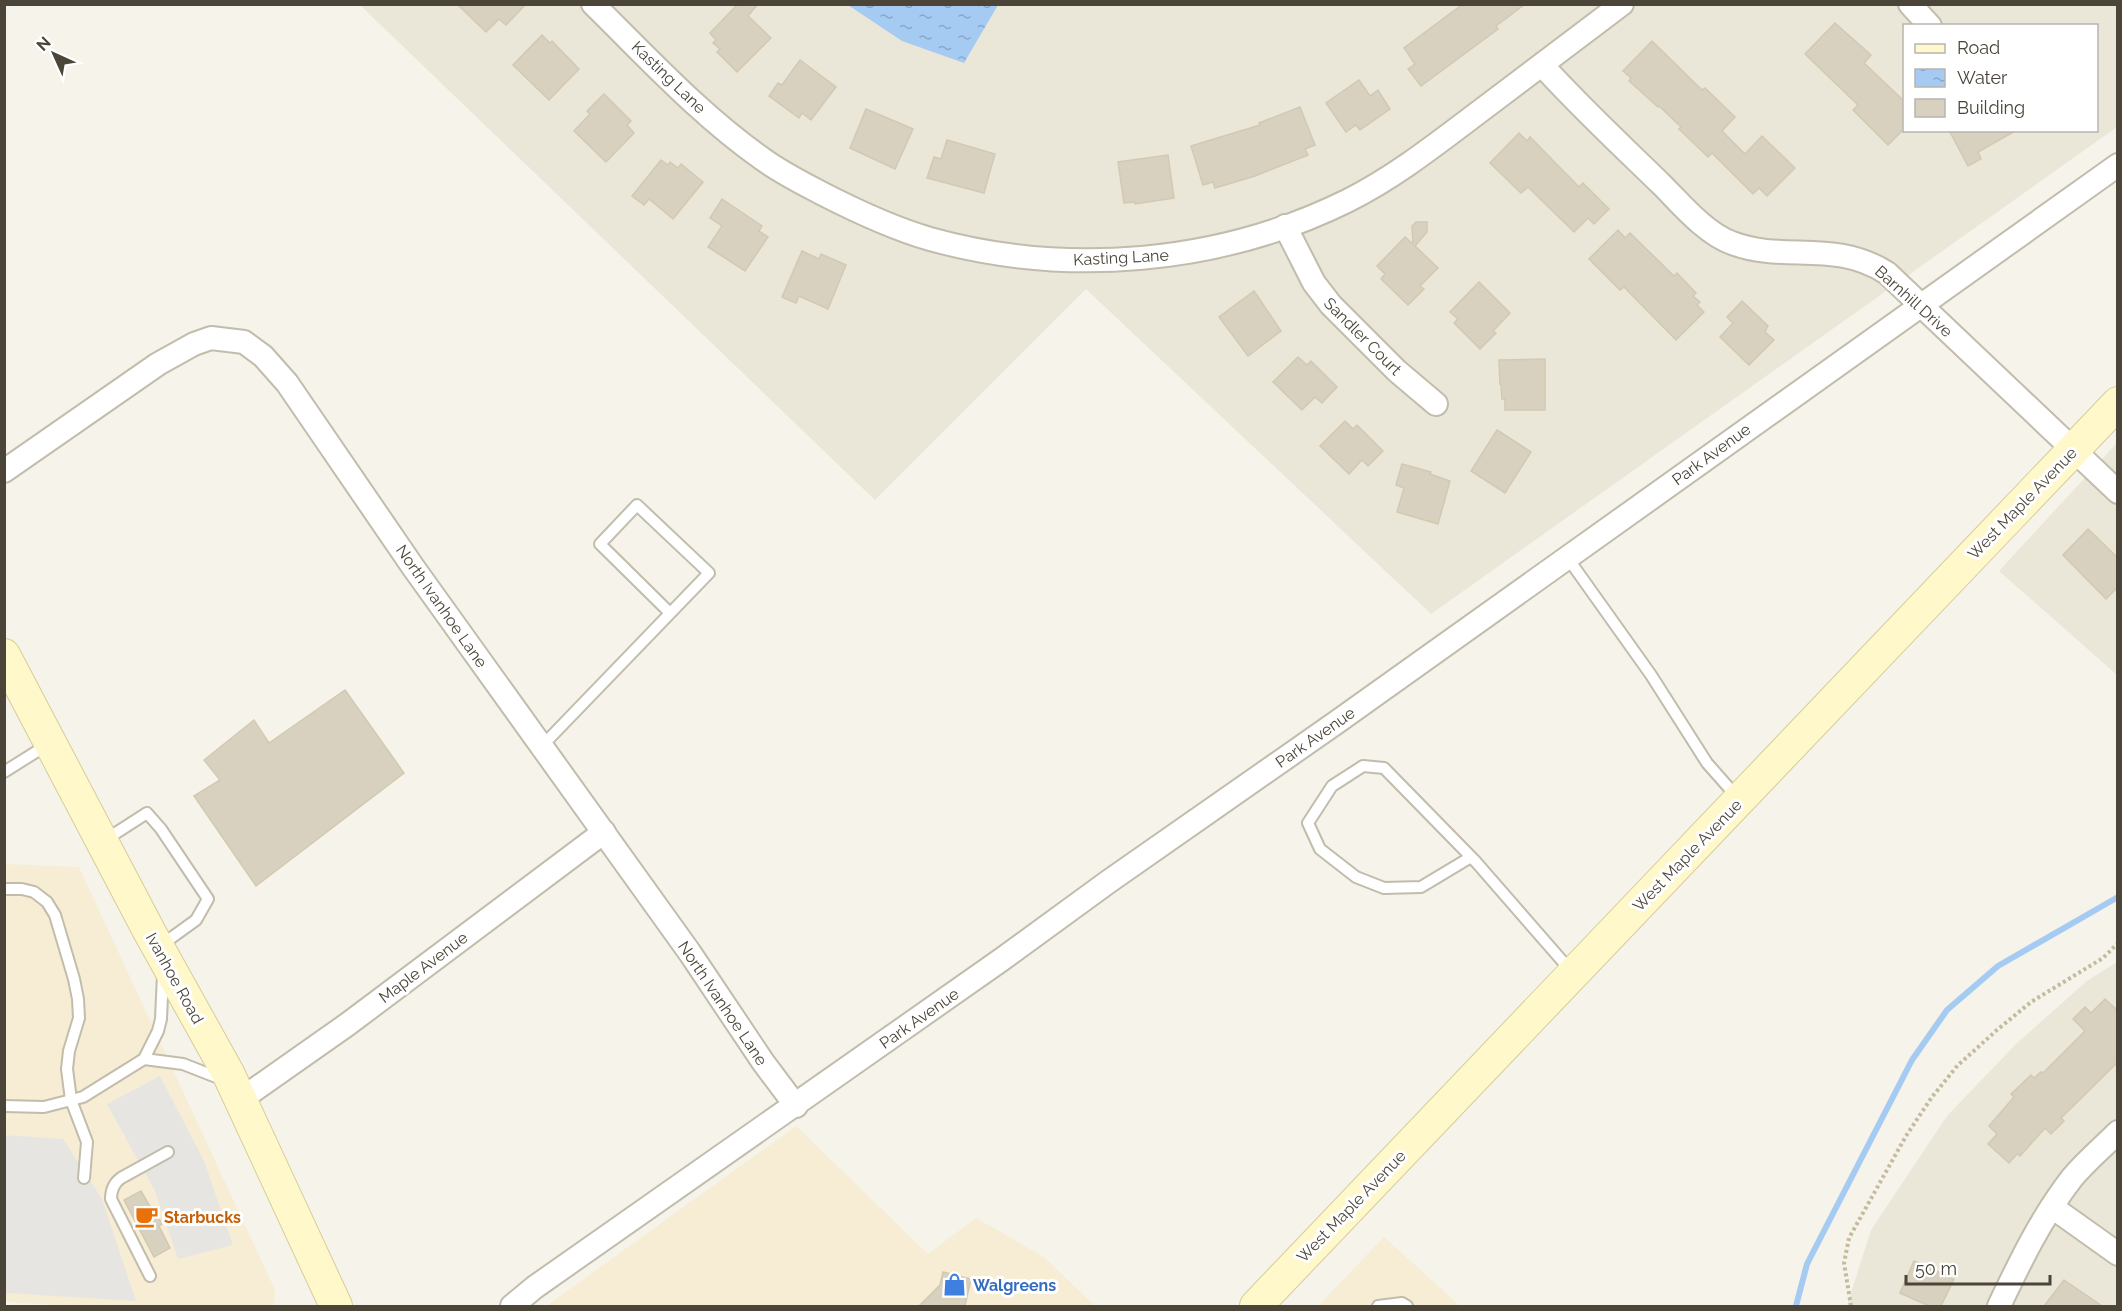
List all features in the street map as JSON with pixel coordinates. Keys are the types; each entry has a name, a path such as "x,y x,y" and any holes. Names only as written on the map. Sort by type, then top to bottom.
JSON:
{"main road":[{"name":"West Maple Avenue","path":"1256,1306 2118,403"},
{"name":"Ivanhoe Road","path":"4,655 237,1092 336,1306"}],"street":[{"name":"Kasting Lane","path":"593,4 698,107 764,160 857,212 929,238 999,254 1089,261 1151,258 1206,249 1285,226 1346,201 1404,168 1622,4"},
{"path":"1910,4 1928,24"},
{"name":"Barnhill Drive","path":"1542,65 1574,100 1705,226 1730,243 1759,250 1834,253 1871,263 1887,273 2118,492"},
{"name":"Park Avenue","path":"512,1306 535,1287 796,1106 2118,165"},
{"name":"Sandler Court","path":"1285,226 1314,283 1331,305 1397,371 1436,404"},
{"name":"North Ivanhoe Lane","path":"4,471 158,364 194,344 212,338 225,338 244,342 263,356 287,383 413,567 690,953 762,1062 796,1106"},
{"name":"Maple Avenue","path":"237,1092 348,1024 604,832"},
{"path":"1998,1306 2027,1246 2052,1207 2074,1176 2118,1132"},
{"path":"2052,1207 2118,1254"}],"lane":[{"path":"542,746 709,573 637,506 600,544 670,613"},
{"path":"1567,557 1650,675 1707,763 1740,799"},
{"path":"4,772 51,743"},
{"path":"1471,857 1421,886 1384,888 1356,877 1320,849 1308,823 1332,786 1363,766 1384,768 1471,857 1574,974"},
{"path":"4,1106 44,1107 83,1097 144,1059 158,1031 161,1019 161,951 196,920 208,899 161,829 147,813 102,842"},
{"path":"4,889 34,892 48,902 55,915 78,999 79,1018 67,1061 71,1100 87,1142 84,1178"},
{"path":"144,1059 183,1065 237,1092"},
{"path":"150,1276 111,1195 113,1188 121,1178 168,1152"},
{"path":"1378,1306 1402,1303 1407,1306"}],"path":[{"path":"1851,1306 1844,1263 1849,1238 1906,1136 1932,1097 1958,1065 1997,1030 2039,997 2103,958 2118,943"}],"shaded area":[{"path":"360,5 2117,5 2117,127 1431,614 1086,289 875,500"},
{"path":"2117,443 2117,675 1999,571"},
{"path":"4,864 79,867 275,1290 274,1306 71,1306 5,1302"},
{"path":"2117,962 2117,1306 1847,1306 1871,1230 1947,1116 2017,1043 2087,981"},
{"path":"160,1076 204,1161 233,1245 178,1259 155,1191 107,1104"},
{"path":"796,1126 928,1254 976,1218 1044,1257 1095,1306 546,1306"},
{"path":"4,1135 63,1139 102,1199 136,1301 5,1293"},
{"path":"1384,1237 1460,1306 1318,1306"}],"water":[{"path":"848,5 998,5 964,63 902,41"}],"building":[{"path":"457,4 526,4 506,25 499,19 486,32"},
{"path":"738,4 758,4 748,16 771,38 737,72 717,52 720,49 713,43 716,40 710,33"},
{"path":"1463,4 1525,4 1496,26 1498,29 1421,86 1408,69 1415,64 1404,48"},
{"path":"1835,23 1871,55 1864,63 1903,100 1903,130 1888,145 1853,110 1858,105 1805,54"},
{"path":"542,35 550,43 552,41 579,69 549,100 513,65"},
{"path":"1652,41 1702,90 1705,88 1735,117 1722,131 1745,154 1762,136 1795,168 1767,196 1759,188 1753,194 1712,153 1708,157 1679,129 1681,127 1629,81 1631,78 1623,71"},
{"path":"800,60 836,87 811,120 802,113 799,118 769,96 778,83 782,85"},
{"path":"1359,80 1370,96 1378,90 1390,109 1360,130 1356,125 1346,132 1326,103"},
{"path":"604,94 631,121 627,125 634,133 606,162 574,131 590,114 587,111"},
{"path":"1300,107 1315,145 1305,149 1308,155 1255,176 1215,188 1213,182 1203,185 1191,146 1260,125 1259,123"},
{"path":"866,109 913,129 895,169 850,148"},
{"path":"1950,132 2013,132 1978,152 1981,159 1968,166"},
{"path":"1519,133 1527,141 1530,137 1579,187 1583,183 1609,209 1594,224 1588,218 1574,232 1528,187 1521,193 1490,163"},
{"path":"947,140 995,154 984,193 927,178 934,157 941,159"},
{"path":"1168,155 1174,198 1135,204 1135,202 1124,203 1118,162"},
{"path":"661,160 668,165 670,162 678,168 681,164 703,182 673,219 649,199 644,205 632,196"},
{"path":"722,199 762,226 759,231 768,237 745,271 708,247 722,226 710,218"},
{"path":"1416,222 1427,222 1427,232 1415,246 1438,268 1420,286 1424,289 1408,305 1381,279 1385,274 1377,266 1405,237 1413,244 1412,226"},
{"path":"1618,230 1625,238 1630,233 1674,276 1677,273 1696,293 1693,296 1700,302 1697,305 1704,312 1676,340 1624,287 1620,290 1589,259"},
{"path":"802,251 819,259 821,254 846,265 828,309 799,296 796,303 782,297"},
{"path":"1479,282 1510,313 1493,331 1496,333 1480,349 1454,323 1458,319 1450,312"},
{"path":"1254,291 1281,331 1248,356 1219,317"},
{"path":"1742,301 1768,326 1765,332 1774,340 1749,365 1720,337 1733,323 1727,317"},
{"path":"1298,357 1307,365 1311,361 1337,387 1322,403 1315,397 1302,410 1273,382"},
{"path":"1545,359 1545,410 1505,410 1505,399 1502,399 1500,384 1499,360"},
{"path":"1345,421 1353,429 1357,425 1383,451 1368,466 1362,460 1349,474 1320,446"},
{"path":"1497,430 1531,452 1505,493 1471,471"},
{"path":"1402,464 1431,472 1430,474 1450,481 1438,524 1397,512 1404,488 1396,485"},
{"path":"2088,529 2118,558 2118,587 2106,599 2063,555"},
{"path":"345,690 404,773 256,886 194,796 220,780 204,760 254,720 269,743"},
{"path":"2105,999 2118,1011 2118,1062 2061,1118 2064,1121 2051,1134 2045,1128 2020,1156 2017,1154 2009,1163 1988,1144 1997,1134 1989,1126 2014,1097 2011,1094 2031,1075 2034,1078 2041,1072 2043,1073 2085,1031 2073,1019 2085,1007 2091,1013"},
{"name":"Starbucks","path":"141,1191 162,1224 159,1226 170,1248 154,1257 124,1200"},
{"path":"1914,1261 1954,1279 1941,1306 1929,1306 1900,1293"},
{"name":"Walgreens","path":"943,1272 971,1279 965,1306 919,1306 940,1285"},
{"path":"2064,1280 2102,1306 2044,1306"}],"waterway":[{"path":"1796,1306 1807,1264 1912,1060 1947,1010 1998,966 2118,897"}],"place":[{"name":"Starbucks","path":"146,1217"},
{"name":"Walgreens","path":"955,1285"}]}
